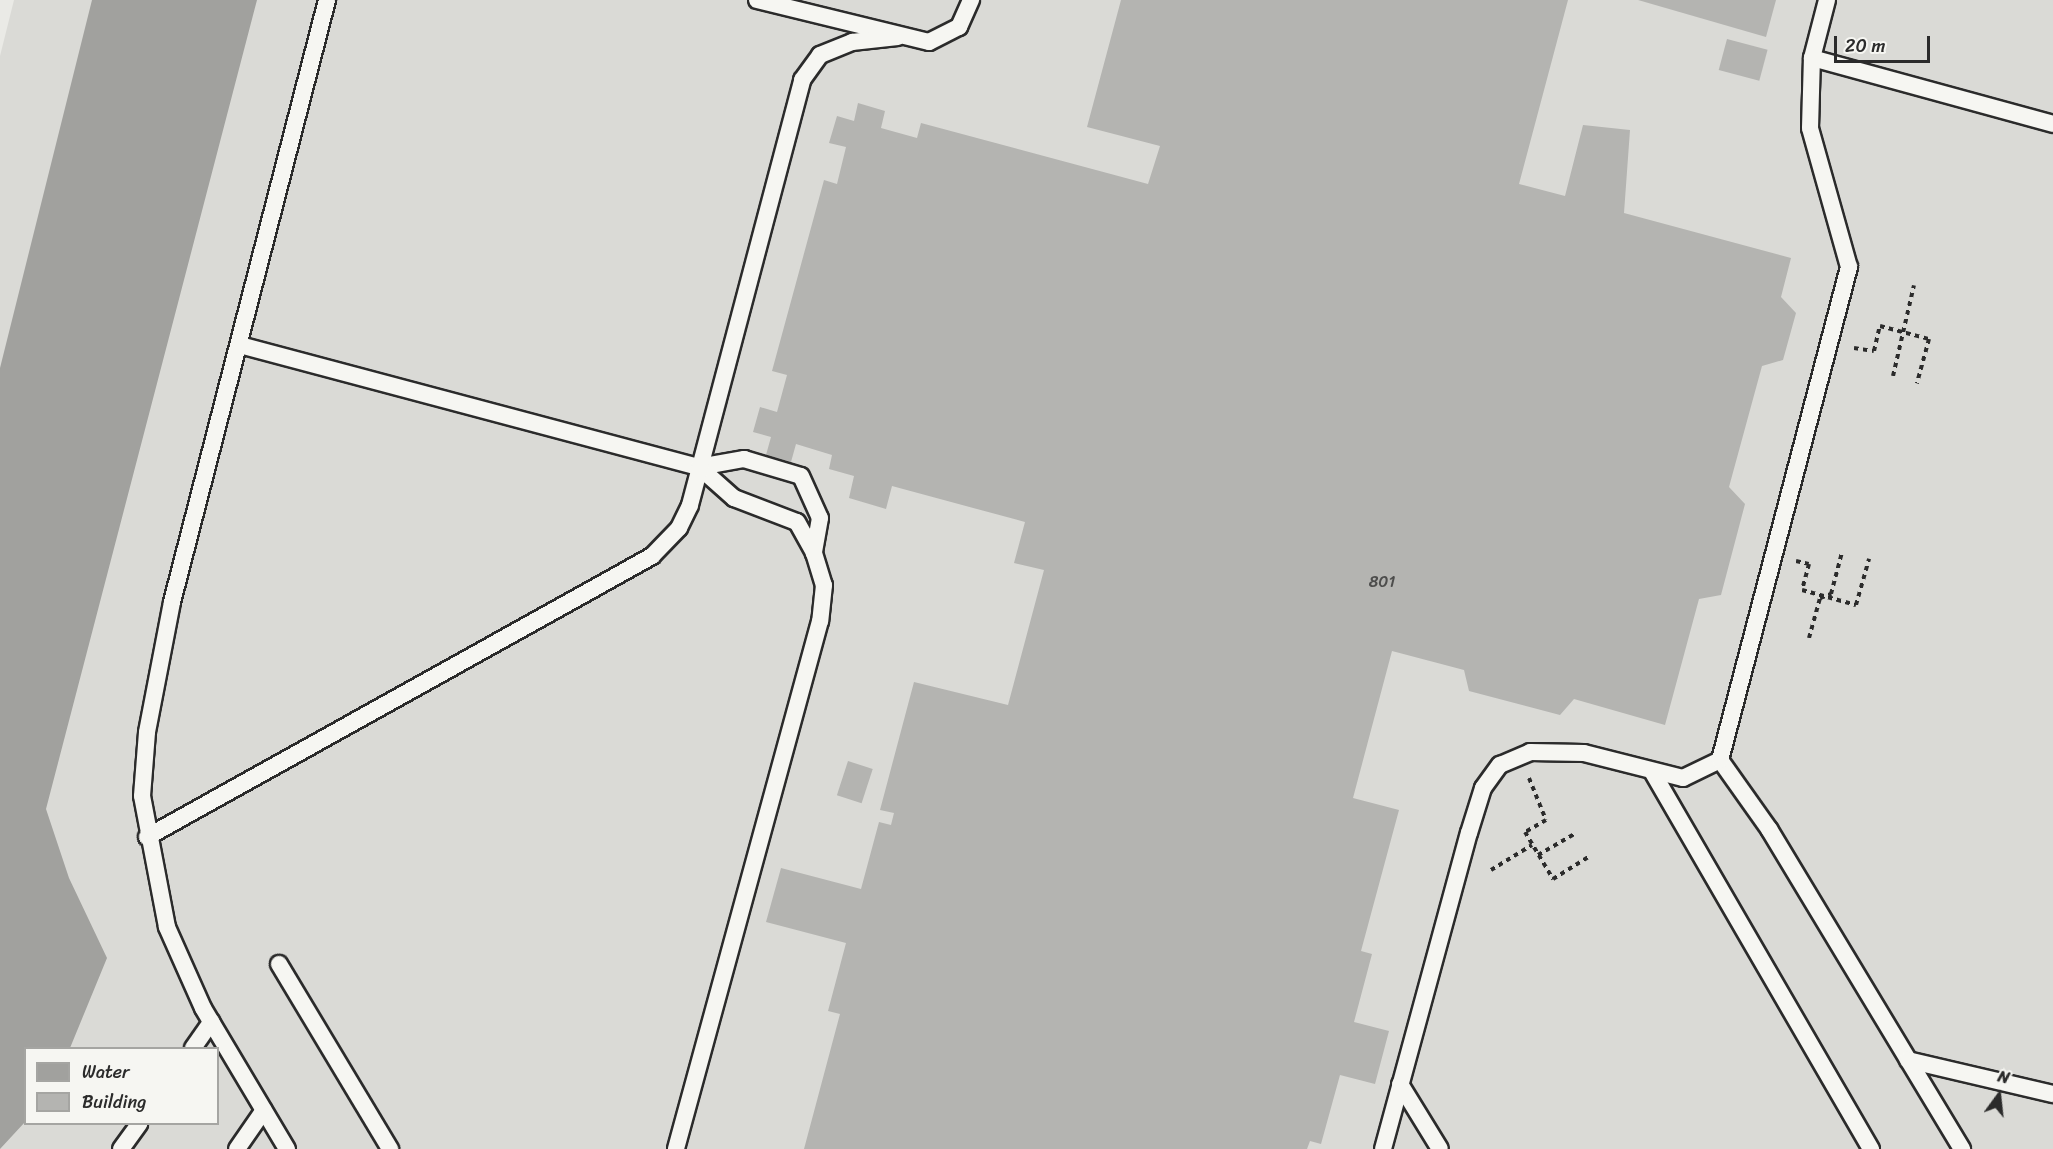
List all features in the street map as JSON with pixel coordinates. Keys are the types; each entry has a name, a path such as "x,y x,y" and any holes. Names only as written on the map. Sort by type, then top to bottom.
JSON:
{"lane":[{"path":"286,1149 212,1022 167,927 147,837 142,796 154,699 172,602 327,0"},
{"path":"757,0 898,37 929,42 959,27 971,0"},
{"path":"1383,1149 1483,788 1500,765 1530,752 1584,753 1653,773 1683,778 1720,760 1849,267 1810,128 1812,58 1827,0"},
{"path":"147,837 652,556 683,520 802,80 820,55 852,42 898,37"},
{"path":"1812,58 2053,124"},
{"path":"240,345 699,467 744,459 801,476 820,518 814,553"},
{"path":"676,1149 820,621 824,585 814,553 797,522 734,498 699,467"},
{"path":"1720,760 1769,829 1962,1149"},
{"path":"1653,773 1871,1149"},
{"path":"279,964 390,1149"},
{"path":"194,1047 212,1022"},
{"path":"1908,1060 2053,1094"},
{"path":"1400,1084 1440,1149"},
{"path":"237,1149 264,1110"},
{"path":"121,1149 138,1125"}],"path":[{"path":"1893,376 1914,285"},
{"path":"1874,351 1880,326 1929,339 1917,383"},
{"path":"1825,596 1831,594 1842,552"},
{"path":"1809,564 1802,590 1856,605 1869,559"},
{"path":"1809,639 1825,596"},
{"path":"1546,820 1525,832 1553,879 1590,856"},
{"path":"1538,855 1576,833"},
{"path":"1491,870 1532,845"}],"shaded area":[{"path":"14,0 2053,0 2053,1149 0,1149 0,56"}],"water":[{"path":"92,0 257,0 46,809 69,878 107,958 70,1047 24,1047 24,1123 0,1149 0,368"}],"building":[{"path":"1121,0 1568,0 1519,184 1565,196 1583,125 1630,130 1624,213 1791,258 1781,297 1796,313 1783,360 1762,366 1729,487 1745,504 1721,595 1699,599 1665,725 1574,699 1560,715 1469,691 1464,670 1392,651 1353,798 1399,810 1361,951 1372,954 1354,1022 1389,1031 1375,1084 1340,1075 1321,1144 1310,1141 1307,1149 804,1149 840,1014 828,1011 846,943 766,922 781,868 861,889 879,822 891,825 894,813 880,810 914,682 1008,705 1044,570 1014,563 1025,522 892,486 886,509 849,498 854,476 829,469 832,455 796,444 791,462 766,455 771,437 753,432 760,407 777,412 787,375 772,371 824,180 837,184 846,147 829,143 837,116 854,121 858,103 885,111 881,128 917,138 921,123 1148,184 1160,146 1087,127"},
{"path":"1638,0 1776,0 1766,37"},
{"path":"1727,39 1768,50 1759,81 1719,70"},
{"path":"848,761 873,769 862,803 837,795"}]}
